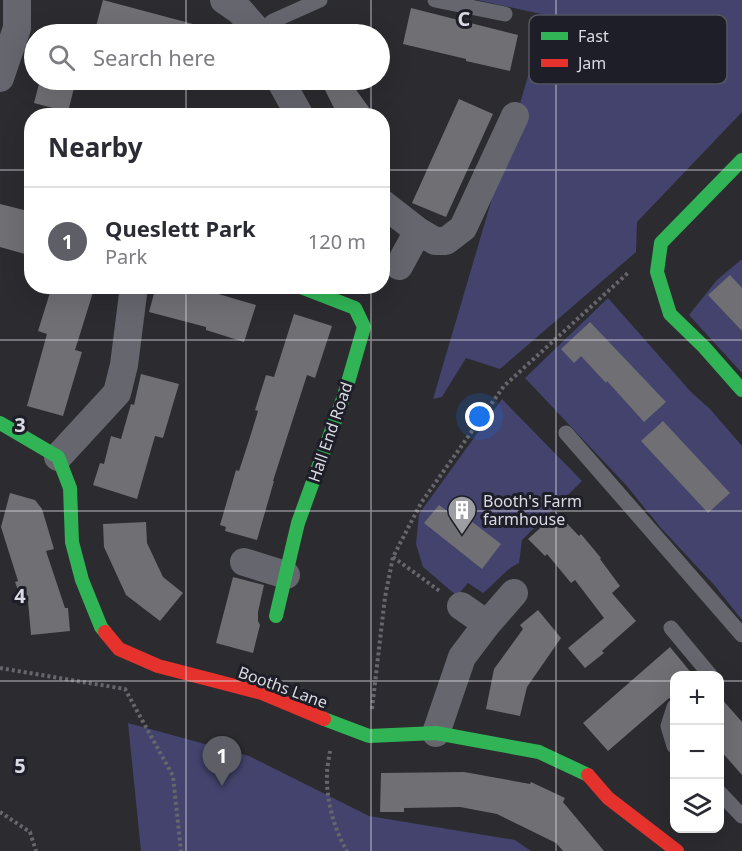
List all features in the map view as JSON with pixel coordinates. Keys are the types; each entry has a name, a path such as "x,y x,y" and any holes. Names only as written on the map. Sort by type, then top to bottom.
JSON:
{"street":[{"path":"0,78 16,28 17,0"},
{"path":"224,0 240,11 251,24"},
{"path":"286,90 296,108"},
{"path":"390,209 435,241 446,241 463,228 515,116"},
{"path":"742,160 661,243 657,272 670,314 704,347 742,390"},
{"path":"399,266 418,231"},
{"path":"0,423 58,457 117,393 124,365 133,294"},
{"name":"Hall End Road","path":"276,616 298,523 344,396 364,327 355,308 319,294"},
{"name":"Booths Lane","path":"58,457 70,488 72,542 82,580 101,627 119,649 158,666 262,693 369,736 436,733 539,752 589,776 608,798 677,851"},
{"path":"244,562 286,575"},
{"path":"436,733 462,657 514,593"},
{"path":"460,606 487,624"}],"lane":[{"path":"270,24 320,0"},
{"path":"435,0 506,14"},
{"path":"566,433 742,635"},
{"path":"671,628 708,671"},
{"path":"724,796 742,816"}],"path":[{"path":"369,736 385,597 393,557 421,504 504,386 661,243"},
{"path":"393,557 460,606"},
{"path":"0,668 125,689 173,776 181,851"},
{"path":"336,724 327,774 329,802 339,836 347,851"},
{"path":"0,812 30,832 36,851"}],"shaded area":[{"path":"477,0 742,0 742,112 637,222 636,252 500,369 466,358 442,397 433,399 529,73 529,84 727,84 727,15 546,15"},
{"path":"742,259 742,373 689,315 717,280"},
{"path":"608,298 742,446 742,620 626,485 525,378"},
{"path":"502,399 582,481 522,540 519,563 483,593 468,583 457,596 423,567 416,544 419,514"},
{"path":"128,723 249,756 369,816 515,840 531,851 141,851"}],"building":[{"path":"103,0 193,24 97,24"},
{"path":"411,8 518,35 510,71 403,44"},
{"path":"37,90 74,90 69,108 53,108 34,103"},
{"path":"325,90 356,90 369,108 334,108"},
{"path":"459,99 493,114 446,217 412,203"},
{"path":"0,204 24,210 24,254 0,247"},
{"path":"730,275 742,288 742,331 708,295"},
{"path":"50,294 92,294 75,350 82,352 63,416 27,406 47,334 38,331"},
{"path":"154,294 218,294 256,305 244,342 206,330 206,327 149,312"},
{"path":"294,314 332,326 315,378 307,375 257,540 225,531 226,527 220,525 236,470 239,471 251,434 258,411 255,410 266,375 274,377"},
{"path":"590,322 666,402 644,422 581,356 574,363 561,349"},
{"path":"141,374 179,384 163,438 155,436 137,499 93,485 100,463 104,464 111,436 121,439 131,404 134,405"},
{"path":"663,421 730,493 708,513 641,441"},
{"path":"10,493 35,500 42,509 54,549 46,551 65,608 68,608 70,631 31,635 28,601 23,603 15,582 18,581 1,527"},
{"name":"Booth's Farm farmhouse","path":"439,505 458,519 462,514 501,544 482,569 424,523"},
{"path":"557,513 579,536 581,534 601,558 620,586 612,593 636,621 602,651 604,653 585,668 568,648 604,618 575,580 571,583 547,554 545,556 528,539"},
{"path":"146,522 147,543 163,577 183,593 160,621 126,595 104,547 103,524"},
{"path":"233,577 264,585 258,612 260,625 253,653 216,643"},
{"path":"538,610 561,638 527,687 520,716 486,709 494,669 523,629 520,625"},
{"path":"670,647 690,671 670,671 670,698 608,751 583,723"},
{"path":"724,702 742,722 742,775 724,755"},
{"path":"464,772 530,784 531,782 565,798 563,802 604,851 563,851 556,843 497,814 460,807 404,808 404,812 380,812 381,773"}],"traffic: fast":[{"path":"742,160 661,243 657,272 670,314 704,347 742,390"},
{"path":"276,616 298,523 344,396 364,327 355,308 319,294"},
{"path":"0,423 58,457 70,488 72,542 82,580 105,632"},
{"path":"324,719 369,736 436,733 539,752 588,775"}],"traffic: jam":[{"path":"105,632 119,649 158,666 262,693 324,719"},
{"path":"588,775 608,798 677,851"}],"place":[{"name":"Booth's Farm farmhouse","path":"462,536"},
{"name":"Queslett Park","path":"222,786"}]}
